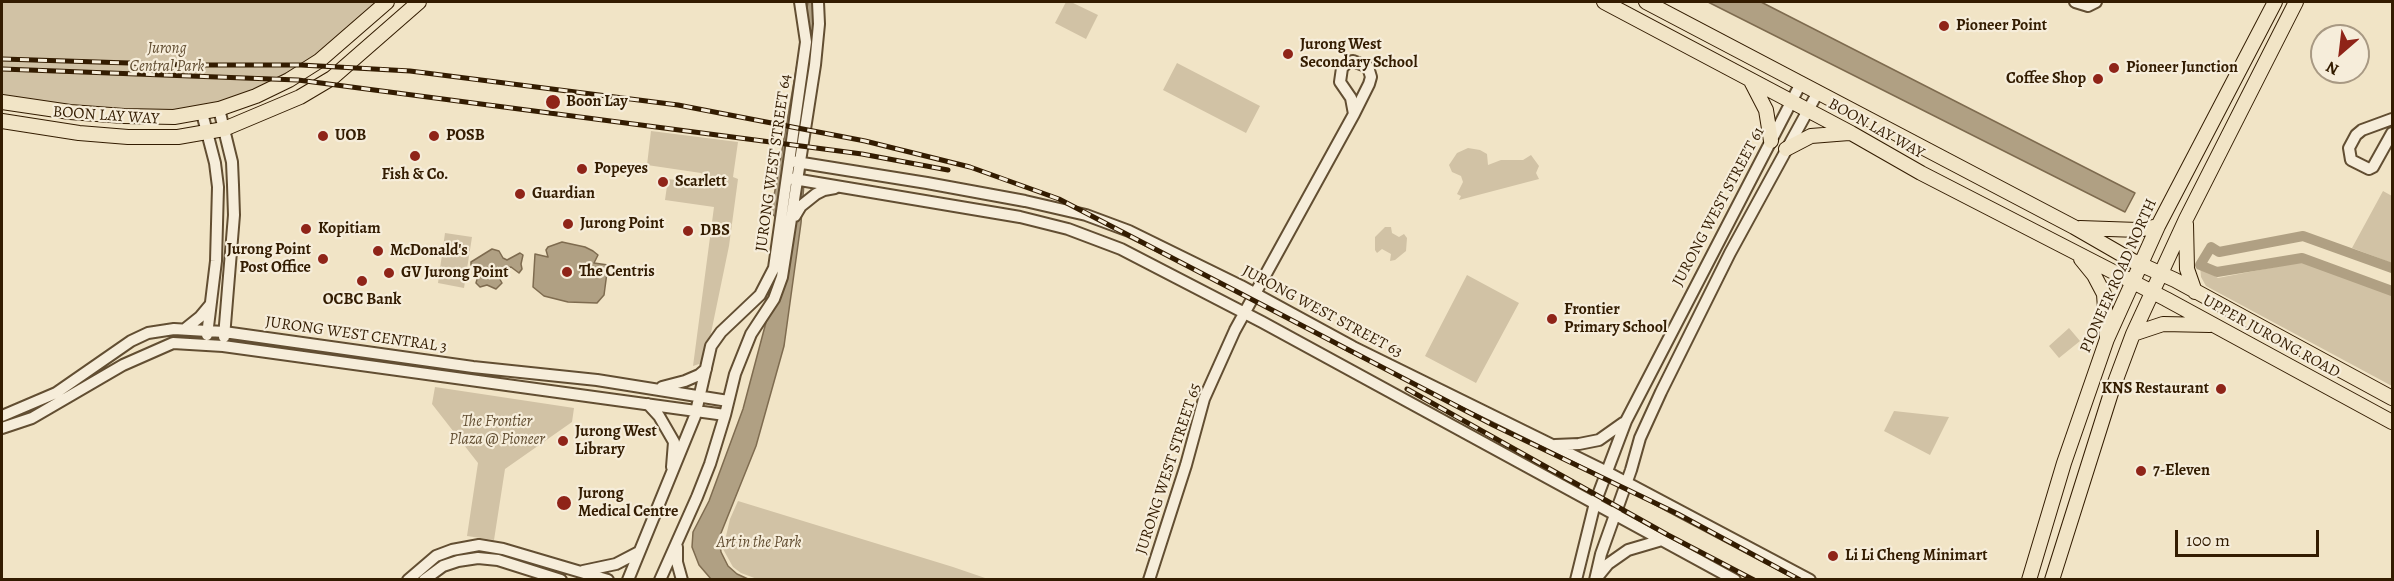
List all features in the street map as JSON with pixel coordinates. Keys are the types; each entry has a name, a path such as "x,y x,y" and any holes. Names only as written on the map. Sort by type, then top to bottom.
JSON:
{"main road":[{"name":"BOON LAY WAY","path":"2,102 107,116 174,117 219,109 256,96 289,80 319,61 387,2"},
{"name":"BOON LAY WAY","path":"2,122 128,137 178,137 224,129 300,97 332,78 419,2"},
{"name":"BOON LAY WAY","path":"1604,2 1851,133 1921,173 2132,283"},
{"name":"BOON LAY WAY","path":"1646,2 2074,227 2141,265"},
{"name":"PIONEER ROAD NORTH","path":"2029,579 2064,463 2107,339 2158,226 2275,2"},
{"path":"2052,579 2111,393 2133,334 2186,219 2296,2"},
{"path":"1750,79 1766,110 1771,141"},
{"path":"1786,148 1811,136 1851,133"},
{"path":"2186,219 2187,269 2195,292"},
{"path":"2074,227 2138,230 2158,226"},
{"path":"2078,255 2094,275 2104,294 2107,339"},
{"name":"UPPER JURONG ROAD","path":"2141,265 2160,273 2392,398"},
{"name":"UPPER JURONG ROAD","path":"2132,283 2392,422"},
{"path":"2133,334 2163,324 2212,325"}],"street":[{"name":"JURONG WEST STREET 64","path":"796,162 806,42 800,2"},
{"name":"JURONG WEST STREET 64","path":"628,579 696,411 711,346 721,332 760,295 774,268 796,162 819,24 818,2"},
{"path":"2075,2 2088,6 2096,2"},
{"name":"JURONG WEST STREET 61","path":"1576,579 1595,503 1626,421 1801,83"},
{"name":"JURONG WEST STREET 61","path":"1595,579 1640,438 1661,392 1730,253 1818,92"},
{"path":"219,109 232,162 234,215 223,346"},
{"path":"202,113 216,163 218,187 216,261 205,344"},
{"name":"JURONG WEST STREET 65","path":"1149,579 1186,465 1204,399 1255,293 1354,114"},
{"path":"2392,119 2362,130 2356,135 2349,147 2351,160 2369,169 2373,167 2392,133"},
{"name":"JURONG WEST STREET 63","path":"796,162 927,183 1086,215 1139,236 1255,293 1353,347 1605,472 1810,579"},
{"path":"792,179 1020,217 1068,229 1121,249 1735,579"},
{"name":"JURONG WEST STREET 64","path":"660,579 697,497 725,415 735,374 751,334 774,298 782,277 792,220 792,179"},
{"path":"792,220 801,206 816,194 824,190 850,187"},
{"path":"184,329 200,318 211,302"},
{"name":"JURONG WEST CENTRAL 3","path":"2,416 56,393 131,341 148,333 184,329 224,332 473,367 656,388 728,401"},
{"name":"JURONG WEST CENTRAL 3","path":"2,428 32,418 147,353 173,343 223,346 725,415"},
{"path":"656,388 685,381 706,369"},
{"path":"648,404 659,416 674,442 671,476"},
{"path":"1551,446 1599,440 1626,421"},
{"path":"678,537 677,562 682,579"},
{"path":"1595,579 1608,564 1628,550 1662,540"},
{"path":"408,579 436,556 452,550 479,545 503,549 608,579"},
{"path":"579,571 616,564 639,552"},
{"path":"424,579 443,566 478,558 498,560 561,579"}],"green space":[{"name":"Jurong Central Park","path":"2,2 374,2 367,16 318,60 256,94 174,115 2,100"},
{"path":"1066,2 1071,2 1098,15 1086,39 1055,23"},
{"path":"1177,63 1260,106 1246,133 1163,90"},
{"path":"651,131 738,142 733,177 738,179 729,246 705,362 693,366 714,207 665,200 668,179 716,185 701,173 647,165"},
{"path":"1468,148 1487,154 1488,165 1501,160 1523,160 1531,155 1539,166 1536,173 1539,179 1459,200 1461,196 1457,194 1463,182 1461,176 1452,172 1449,165 1457,153"},
{"path":"2383,191 2392,196 2392,263 2352,248"},
{"path":"1385,227 1391,227 1392,233 1399,237 1404,234 1407,238 1406,251 1395,260 1390,261 1391,254 1382,249 1377,253 1375,250 1375,237"},
{"path":"445,233 472,237 464,288 438,283"},
{"path":"2301,262 2392,295 2392,386 2206,286 2201,277 2200,266 2218,278"},
{"path":"1467,275 1519,303 1476,383 1425,356"},
{"path":"2069,328 2080,341 2059,358 2049,346"},
{"name":"The Frontier Plaza @ Pioneer","path":"435,387 574,408 572,422 505,469 494,540 467,536 478,463 432,404"},
{"path":"1894,411 1949,417 1930,455 1884,431"},
{"name":"Art in the Park","path":"738,501 988,579 757,579 733,567 723,549 730,519"}],"shaded area":[{"path":"808,2 823,2 809,116 801,223 784,346 756,446 719,538 721,552 728,566 737,574 748,579 711,579 699,565 692,547 693,532 709,501 743,409 769,311 779,220 771,213"},
{"path":"1708,2 1761,2 2135,193 2125,212"},
{"path":"562,242 593,251 598,255 594,263 608,265 604,295 597,303 568,302 544,296 533,287 535,254 548,257 546,250 548,247"},
{"path":"492,249 499,251 507,260 520,253 523,255 522,269 519,273 511,267 503,270 498,276 502,283 496,289 487,285 480,287 476,283 479,272 471,265 471,262"}],"waterway":[{"path":"2392,268 2303,236 2219,252 2211,247 2200,265 2217,272 2302,258 2392,291"}],"railway":[{"path":"2,59 193,65 301,65 410,71 678,105 865,141 970,167 1059,199 1493,425 1678,514 1800,580"},
{"path":"2,69 298,80 862,154 948,170"},
{"path":"1407,389 1668,535 1754,580"}],"place":[{"name":"Pioneer Point","path":"1944,26"},
{"name":"Jurong West Secondary School","path":"1288,54"},
{"name":"Pioneer Junction","path":"2114,68"},
{"name":"Coffee Shop","path":"2098,79"},
{"name":"Boon Lay","path":"553,102"},
{"name":"UOB","path":"323,136"},
{"name":"POSB","path":"434,136"},
{"name":"Fish & Co.","path":"415,156"},
{"name":"Popeyes","path":"582,169"},
{"name":"Scarlett","path":"663,182"},
{"name":"Guardian","path":"520,194"},
{"name":"Jurong Point","path":"568,224"},
{"name":"Kopitiam","path":"306,229"},
{"name":"DBS","path":"688,231"},
{"name":"McDonald's","path":"378,251"},
{"name":"Jurong Point Post Office","path":"323,259"},
{"name":"The Centris","path":"567,272"},
{"name":"GV Jurong Point","path":"389,273"},
{"name":"OCBC Bank","path":"362,281"},
{"name":"Frontier Primary School","path":"1552,319"},
{"name":"KNS Restaurant","path":"2221,389"},
{"name":"Jurong West Library","path":"563,441"},
{"name":"7-Eleven","path":"2141,471"},
{"name":"Jurong Medical Centre","path":"564,503"},
{"name":"Li Li Cheng Minimart","path":"1833,556"}]}
